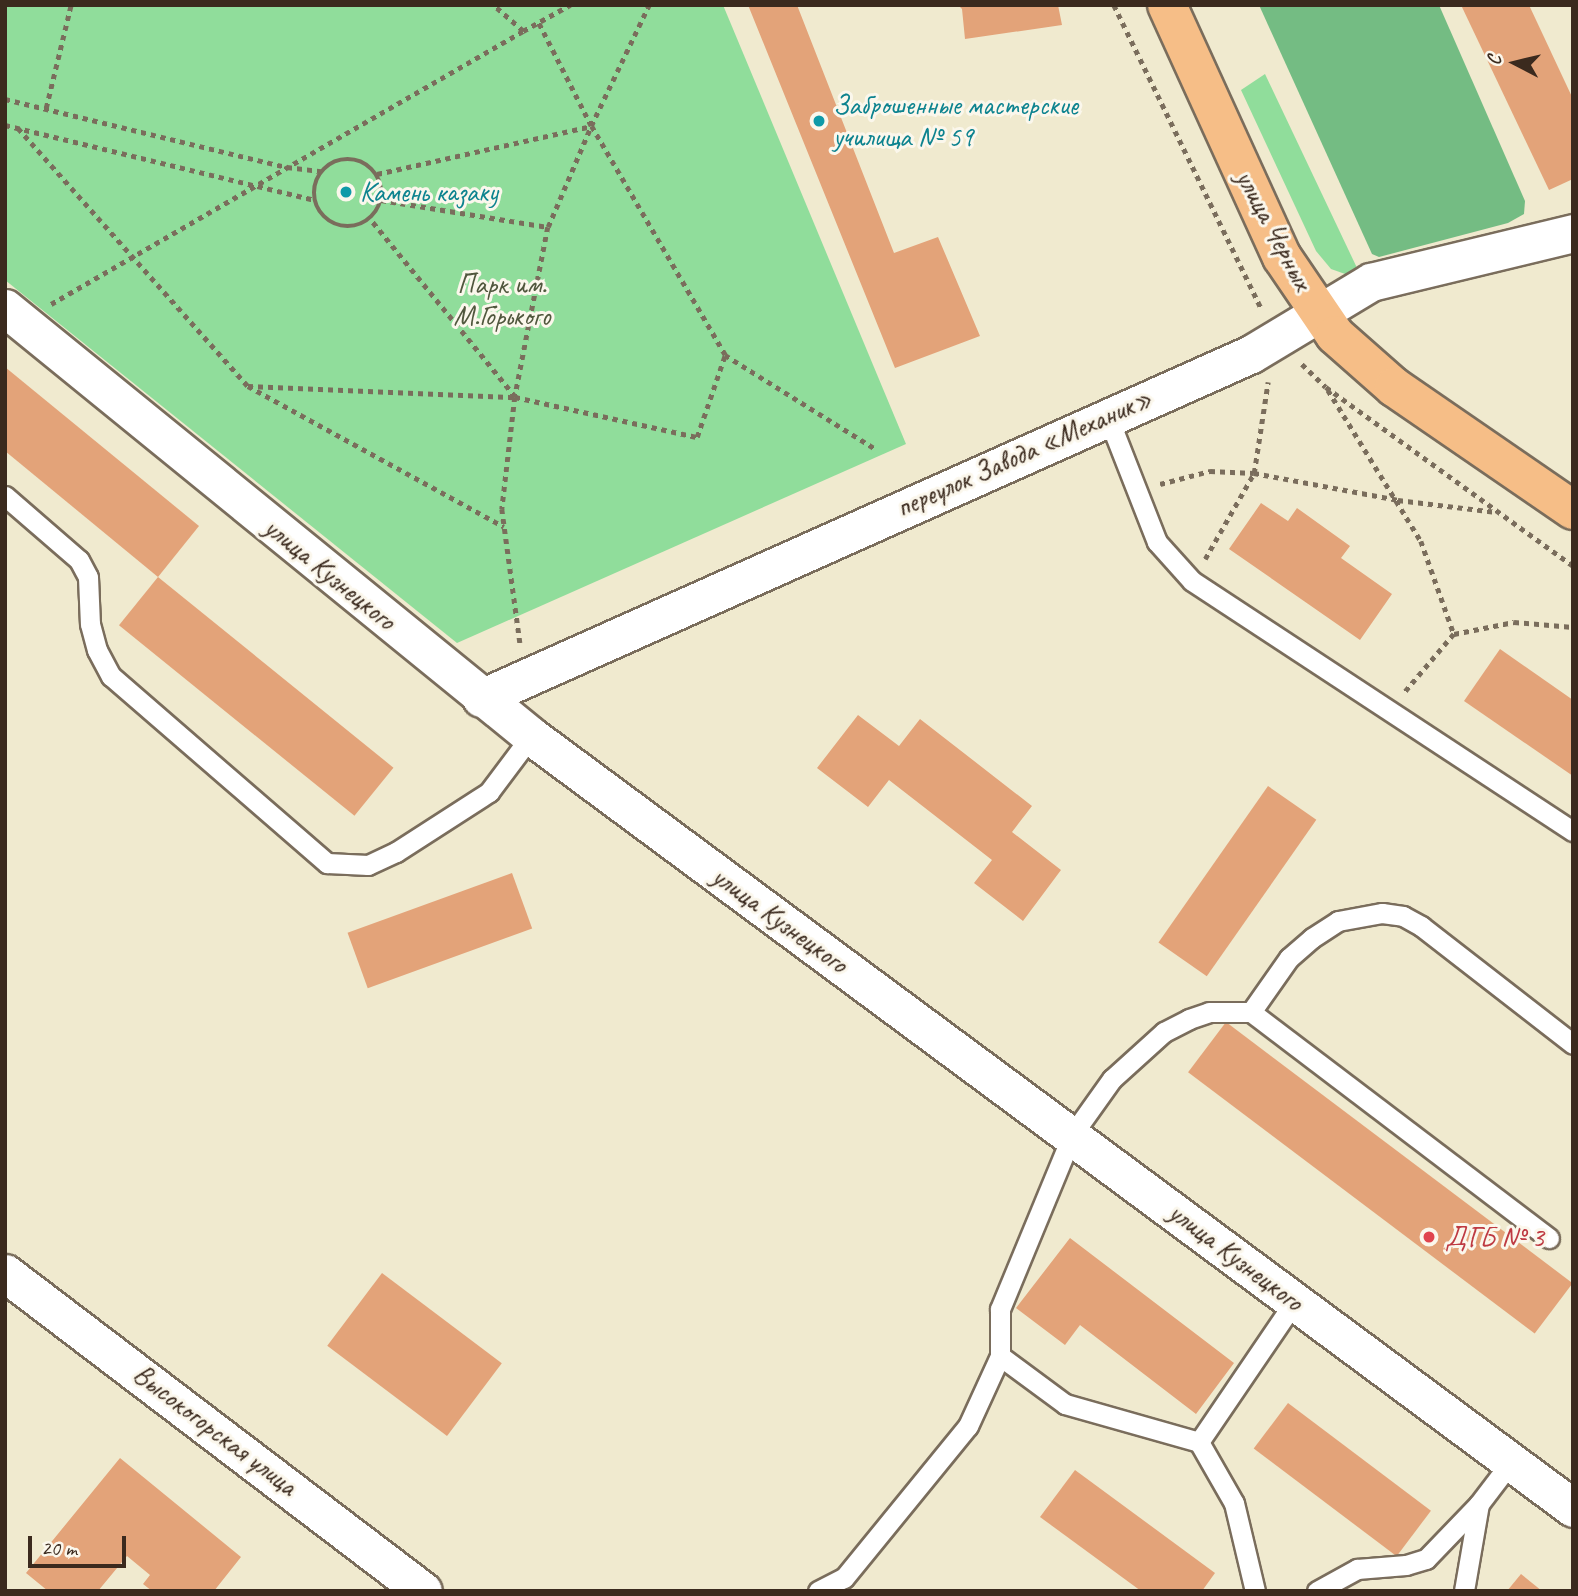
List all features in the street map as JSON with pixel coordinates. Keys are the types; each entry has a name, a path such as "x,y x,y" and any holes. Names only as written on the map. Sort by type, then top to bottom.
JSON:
{"main road":[{"name":"улица Черных","path":"1167,5 1282,257 1335,335 1394,387 1573,510"}],"street":[{"name":"переулок Завода «Механик»","path":"481,698 1251,354 1318,311 1371,282 1573,233"},
{"name":"улица Кузнецкого","path":"5,308 481,698 1573,1508"},
{"name":"Высокогорская улица","path":"5,1273 423,1591"}],"lane":[{"path":"1108,417 1157,542 1192,581 1391,709 1573,831"},
{"path":"5,496 64,546 83,568 91,592 90,625 111,676 327,863 368,865 396,852 489,792 531,736"},
{"path":"1251,1012 1289,957 1312,938 1338,921 1382,913 1403,916 1421,926 1573,1044"},
{"path":"818,1591 844,1578 968,1426 1000,1356 1000,1309 1072,1135 1112,1079 1164,1032 1209,1012 1251,1012 1549,1238"},
{"path":"1199,1442 1296,1301"},
{"path":"1000,1356 1065,1404 1199,1442 1234,1503 1255,1591"},
{"path":"1317,1591 1357,1569 1406,1565 1426,1559 1479,1504 1511,1462"},
{"path":"1464,1591 1479,1504"}],"path":[{"path":"46,108 71,5"},
{"path":"493,5 523,31"},
{"path":"41,309 570,5"},
{"path":"522,653 502,509 515,397 548,227 591,126 649,5"},
{"path":"538,22 591,126 726,355 874,449"},
{"path":"5,99 287,167 321,171 346,159 368,166 377,174 381,200 370,219 360,225 337,225 326,219 314,200 5,125"},
{"path":"377,174 591,126"},
{"path":"18,128 248,386 504,527"},
{"path":"314,200 321,171"},
{"path":"381,200 548,227"},
{"path":"370,219 515,397"},
{"path":"1192,581 1254,473 1275,338"},
{"path":"248,386 515,397 697,436 726,355"},
{"path":"1326,387 1398,500 1425,552 1454,634"},
{"path":"1139,491 1210,471 1254,473 1398,500 1497,512"},
{"path":"1391,709 1454,634 1514,622 1573,626"}],"green space":[{"name":"Парк им. М.Горького","path":"5,5 723,5 906,444 457,643 5,280"},
{"path":"1259,5 1439,5 1525,201 1524,214 1508,223 1379,257 1372,254"},
{"path":"1265,74 1358,270 1348,275 1331,269 1316,251 1241,90"}],"building":[{"name":"Заброшенные мастерские училища № 59","path":"748,5 797,5 894,253 938,237 980,336 895,368"},
{"path":"958,5 1058,5 1062,25 965,39 962,9"},
{"path":"1461,5 1529,5 1573,99 1573,179 1549,190"},
{"path":"5,367 199,526 158,577 5,451"},
{"path":"1261,503 1288,521 1297,508 1350,546 1341,558 1392,594 1360,640 1229,549"},
{"path":"158,577 393,768 354,816 119,625"},
{"path":"1500,649 1573,700 1573,776 1464,701"},
{"path":"858,715 899,746 920,719 1032,806 1012,832 1061,870 1023,921 974,883 992,860 889,780 868,807 817,768"},
{"path":"1268,786 1316,820 1207,976 1158,942"},
{"path":"512,873 532,928 368,988 348,933"},
{"path":"1226,1022 1573,1283 1535,1334 1188,1072"},
{"path":"1070,1238 1234,1363 1196,1414 1080,1325 1065,1345 1016,1308"},
{"path":"382,1273 502,1363 447,1436 327,1346"},
{"path":"1288,1403 1431,1511 1397,1556 1254,1449"},
{"path":"120,1458 241,1557 214,1591 152,1591 143,1584 150,1575 127,1556 98,1591 48,1591 26,1573"},
{"path":"1075,1470 1215,1573 1202,1591 1141,1591 1040,1517"},
{"path":"1521,1574 1542,1591 1507,1591"}],"place":[{"name":"Заброшенные мастерские училища № 59","path":"819,121"},
{"name":"Камень казаку","path":"346,192"},
{"name":"ДГБ № 3","path":"1429,1237"}]}
